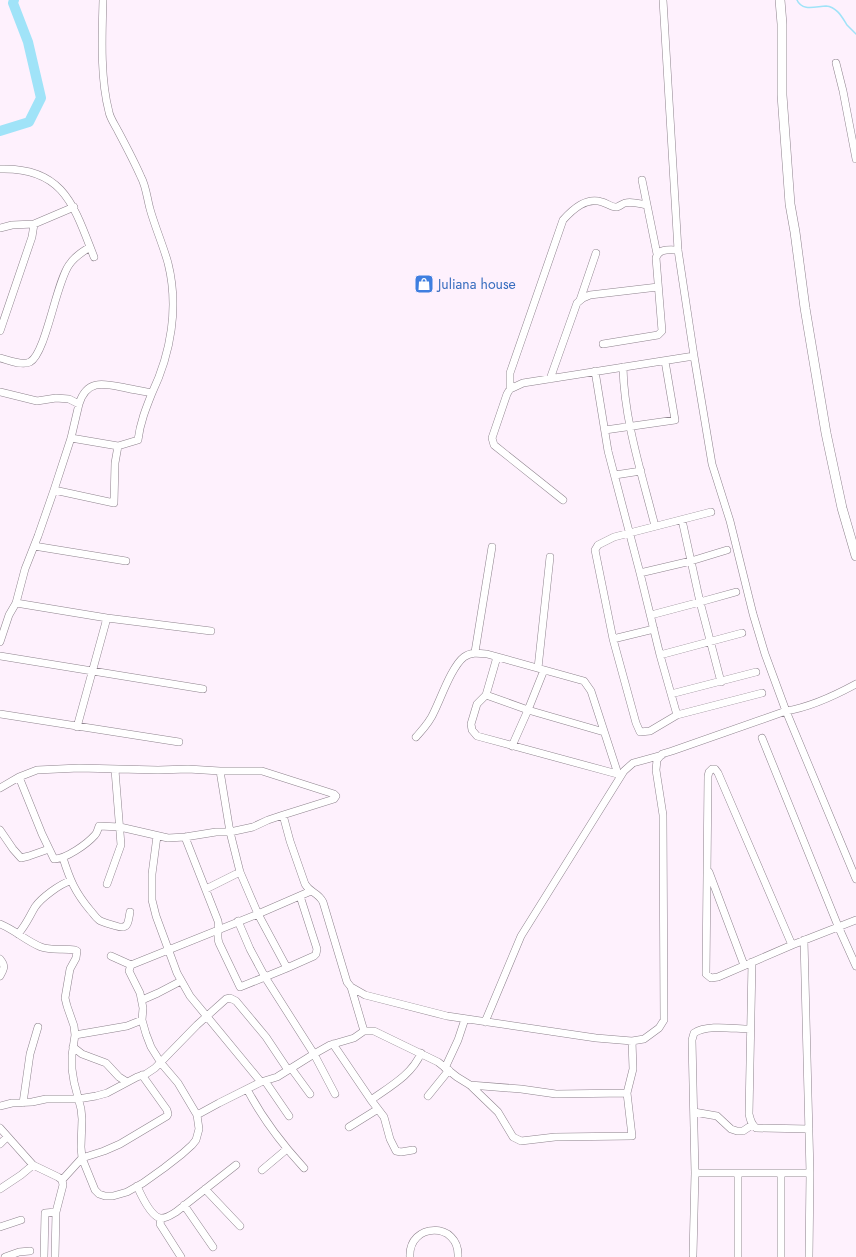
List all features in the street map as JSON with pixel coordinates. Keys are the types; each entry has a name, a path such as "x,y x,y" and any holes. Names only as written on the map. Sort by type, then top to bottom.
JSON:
{"street":[{"path":"71,438 118,446 138,440 139,429 152,393 161,375 173,320 172,294 168,264 142,179 109,114 105,94 104,75 103,0"},
{"path":"664,0 678,250 712,464 730,521 753,614 765,654 786,711 845,856 856,879"},
{"path":"780,0 782,24 782,94 790,204 805,308 826,433 842,508 856,556"},
{"path":"836,63 856,159"},
{"path":"0,168 19,169 38,174 50,180 62,191 78,216 94,257"},
{"path":"603,344 658,336 662,331 656,258 657,254 642,180"},
{"path":"563,500 494,445 492,438 510,389 510,373 562,220 570,211 582,203 590,201 601,201 617,207 625,203 647,206"},
{"path":"0,228 12,225 34,224 74,208"},
{"path":"0,331 32,237 34,224"},
{"path":"0,358 25,363 34,359 40,347 68,265 90,247"},
{"path":"657,254 661,251 678,250"},
{"path":"550,378 577,303 580,300 596,253"},
{"path":"580,300 590,295 658,287"},
{"path":"0,304 8,307"},
{"path":"510,389 523,383 550,378 694,356"},
{"path":"605,430 675,420 665,361"},
{"path":"623,367 623,381 631,427 655,526"},
{"path":"595,371 608,451 660,655 677,715"},
{"path":"0,642 9,615 16,603 25,569 54,490 71,438 82,396 89,388 97,384 108,384 152,393"},
{"path":"0,392 37,401 56,398 69,399 79,404"},
{"path":"54,490 114,503 115,463 118,446"},
{"path":"615,476 641,471"},
{"path":"712,512 614,537 598,544 595,550 613,639 636,723 640,732 650,731 677,715 762,693"},
{"path":"682,520 700,602 721,682"},
{"path":"34,546 126,561"},
{"path":"475,652 492,547"},
{"path":"640,573 691,561 727,550"},
{"path":"512,746 528,710 541,669 550,557"},
{"path":"651,615 736,592"},
{"path":"16,603 107,618 211,631"},
{"path":"77,727 107,618"},
{"path":"613,639 654,629"},
{"path":"660,655 742,634"},
{"path":"416,738 426,726 433,714 457,663 464,657 475,652 584,681 591,691 620,775"},
{"path":"0,656 203,689"},
{"path":"497,657 486,695 477,704 471,724 472,730 477,736 620,775"},
{"path":"671,694 756,672"},
{"path":"485,1022 523,932 620,775 627,767 633,763 786,711 802,708 856,684"},
{"path":"486,695 528,710 604,732"},
{"path":"0,714 179,742"},
{"path":"762,738 838,926 856,966"},
{"path":"283,815 290,841 305,884 307,888 321,897 323,902 347,982 351,987 365,995 447,1016 596,1038 632,1041 644,1039 653,1034 664,1020 663,815 656,770 657,760 662,754"},
{"path":"0,788 19,777 37,770 79,768 115,770 188,769 262,771 309,785 336,796 334,799 276,817 253,827 230,832 216,832 186,837 168,838 120,827 98,826 96,834 78,848 63,858 54,860 19,777"},
{"path":"792,945 718,773 715,769 712,769 708,776 706,974 711,978 718,977 804,940 856,920"},
{"path":"107,884 121,845 115,770"},
{"path":"220,771 230,832 240,872 258,914 287,968"},
{"path":"0,830 21,858 49,849"},
{"path":"157,836 152,874 152,900 156,916 177,973 190,996 263,1082 289,1116"},
{"path":"186,837 218,921 220,928 217,938 240,987 287,968 316,954 317,949 300,896"},
{"path":"63,858 70,881 80,899 99,920 121,927 126,926 128,924 130,912"},
{"path":"708,868 744,965"},
{"path":"206,890 240,872"},
{"path":"18,934 26,925 39,903 61,884 70,881"},
{"path":"111,956 131,965 311,891"},
{"path":"238,921 250,949 265,977 314,1054 335,1094"},
{"path":"0,924 42,947 62,950 72,949 77,951 76,958 70,970 65,998 66,1006 74,1026 75,1035 72,1055 72,1069 81,1109 82,1158 95,1190 99,1194 105,1196 113,1196 127,1192 182,1154 192,1145 198,1136 199,1130 197,1115 178,1084 161,1063 151,1047 142,1020 144,1008 142,1000 129,971 131,965"},
{"path":"804,940 810,1172 809,1257"},
{"path":"0,959 4,963 4,970 0,976"},
{"path":"752,962 749,1114 752,1126"},
{"path":"142,1000 181,981"},
{"path":"351,987 364,1031"},
{"path":"0,1106 12,1103 36,1102 46,1099 78,1099 107,1093 150,1071 161,1063 206,1016 226,999 230,998 233,999 266,1037 289,1069 310,1094"},
{"path":"428,1096 447,1069 464,1019"},
{"path":"75,1035 128,1026 142,1020"},
{"path":"23,1103 30,1054 38,1027"},
{"path":"694,1255 695,1173 692,1040 694,1033 699,1029 750,1029"},
{"path":"197,1115 247,1089 276,1077 333,1044 354,1038 364,1031 374,1031 438,1062 470,1085 498,1112 513,1136 521,1141 555,1137 632,1136 627,1093 633,1069 632,1041"},
{"path":"333,1044 386,1121 390,1138 396,1151 401,1152 414,1150"},
{"path":"73,1047 82,1054 106,1063 127,1082"},
{"path":"371,1100 404,1076 415,1064 421,1053"},
{"path":"62,1180 82,1158 120,1144 167,1116 167,1110 142,1075"},
{"path":"470,1085 521,1089 556,1094 627,1093"},
{"path":"247,1089 287,1149 304,1168"},
{"path":"349,1127 378,1109"},
{"path":"694,1112 717,1116 721,1118 731,1129 737,1131 743,1131 752,1126 756,1128 809,1129"},
{"path":"0,1128 32,1165 62,1180 63,1185 56,1212 55,1257"},
{"path":"0,1144 8,1137"},
{"path":"262,1170 287,1149"},
{"path":"136,1186 155,1216 165,1218 176,1212 236,1164"},
{"path":"0,1189 21,1175 32,1165"},
{"path":"695,1173 810,1172"},
{"path":"738,1173 738,1257"},
{"path":"781,1173 781,1257"},
{"path":"205,1189 240,1226"},
{"path":"184,1205 213,1247"},
{"path":"44,1257 45,1213 56,1212"},
{"path":"161,1218 160,1224 181,1257"},
{"path":"0,1227 21,1220"},
{"path":"410,1257 411,1248 416,1238 425,1232 436,1230 446,1233 454,1240 458,1250 458,1257"},
{"path":"5,1257 19,1252 30,1251"}],"waterway":[{"path":"0,131 29,122 41,98 28,42 13,3 14,0"},
{"path":"797,0 799,4 806,7 826,6 833,8 856,34"}],"place":[{"name":"Juliana house","path":"424,284"}]}
